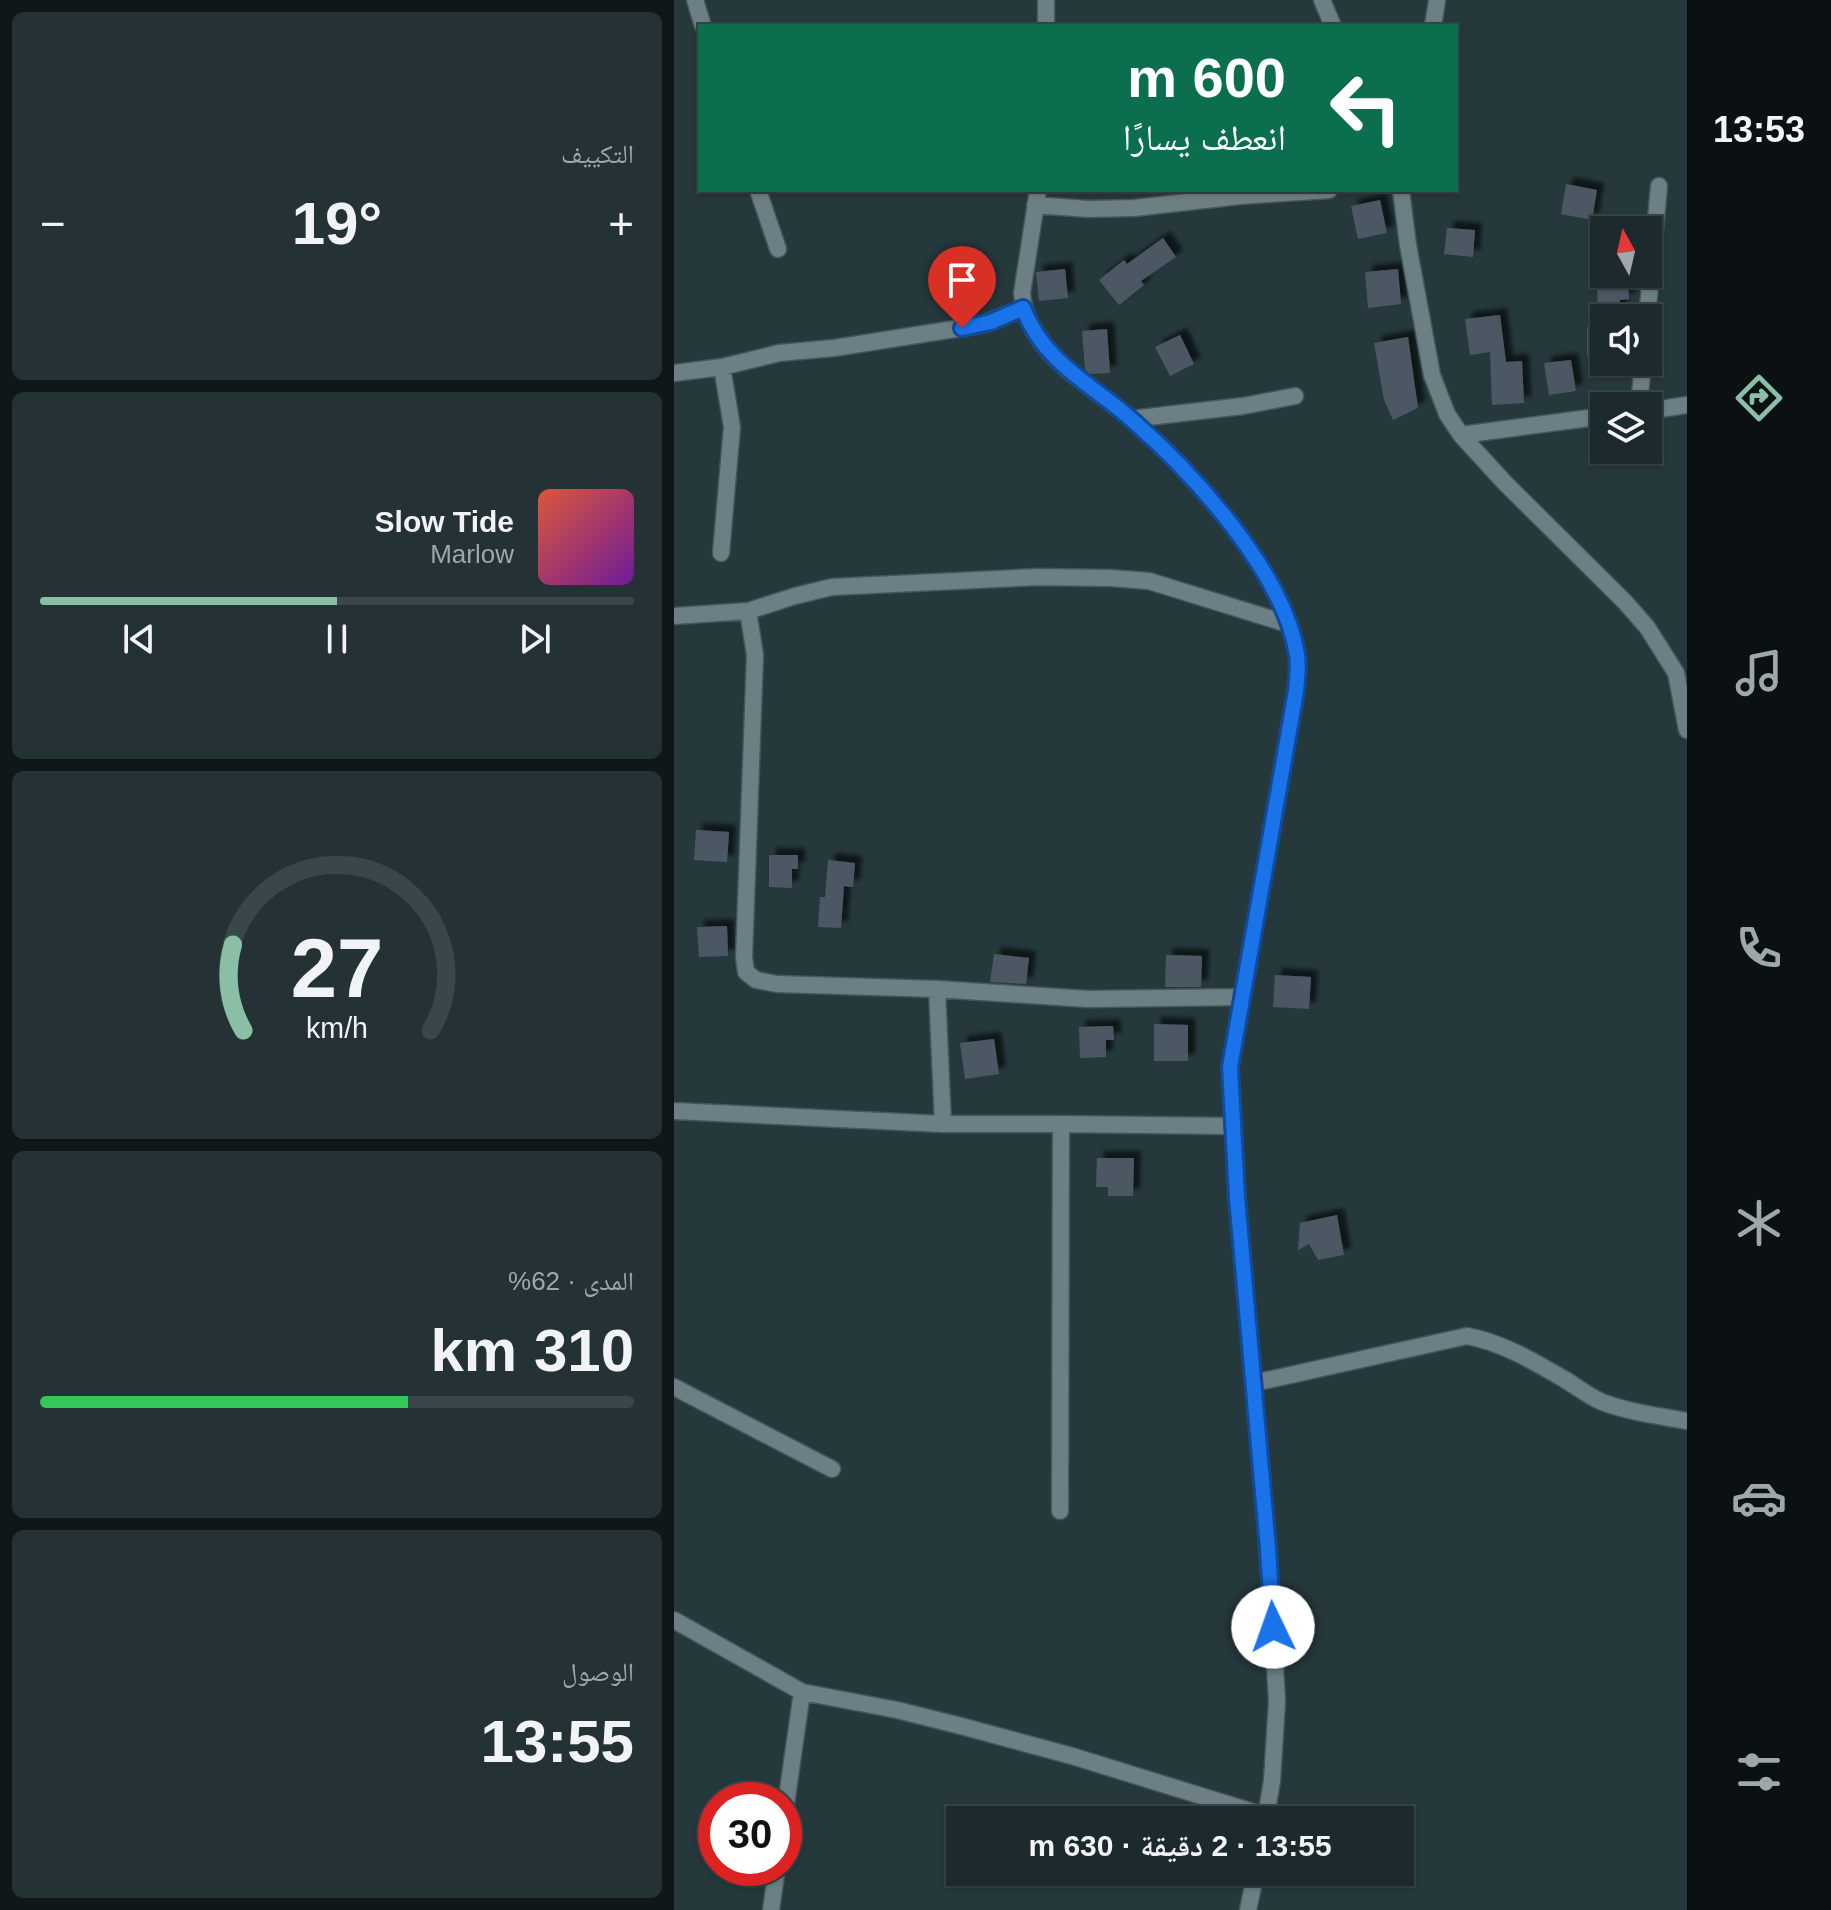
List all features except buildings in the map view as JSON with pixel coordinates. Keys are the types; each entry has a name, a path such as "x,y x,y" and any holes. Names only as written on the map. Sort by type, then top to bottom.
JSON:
{"street":[{"path":"695,0 702,24"},
{"path":"1046,0 1046,24"},
{"path":"1322,0 1332,24"},
{"path":"1433,24 1437,0"},
{"path":"1648,304 1659,186"},
{"path":"759,192 778,249"},
{"path":"1268,1806 1277,1701 1230,1067 1296,691 1296,652 1275,594 1218,508 1131,419 1055,359 1036,334 1023,308 1023,278 1037,197 1088,209 1134,208 1299,192"},
{"path":"1401,192 1432,375 1447,414 1461,435 1505,483 1606,582 1647,627 1676,673 1687,730"},
{"path":"674,373 722,367 779,353 834,348 980,325 1023,308"},
{"path":"721,553 732,427 722,367"},
{"path":"1131,419 1230,408 1295,396"},
{"path":"1662,409 1687,405"},
{"path":"1461,435 1590,418"},
{"path":"674,616 748,611 832,587 1062,577 1149,581 1288,624"},
{"path":"748,611 755,655 744,957 746,972 756,980 777,984 937,989 1088,999 1241,997"},
{"path":"937,989 943,1124"},
{"path":"674,1111 943,1124 1232,1126"},
{"path":"1060,1511 1061,1124"},
{"path":"1254,1383 1467,1336 1483,1339 1555,1373 1601,1402 1687,1421"},
{"path":"674,1387 832,1469"},
{"path":"674,1620 802,1692 884,1707 961,1726 1072,1756 1228,1806"},
{"path":"789,1782 802,1692"},
{"path":"771,1910 774,1886"},
{"path":"1248,1910 1253,1886"}],"route":[{"path":"962,328 991,322 1023,308 1043,346 1055,359 1131,419 1218,508 1275,594 1296,652 1296,691 1230,1067 1237,1197 1273,1627"}]}
